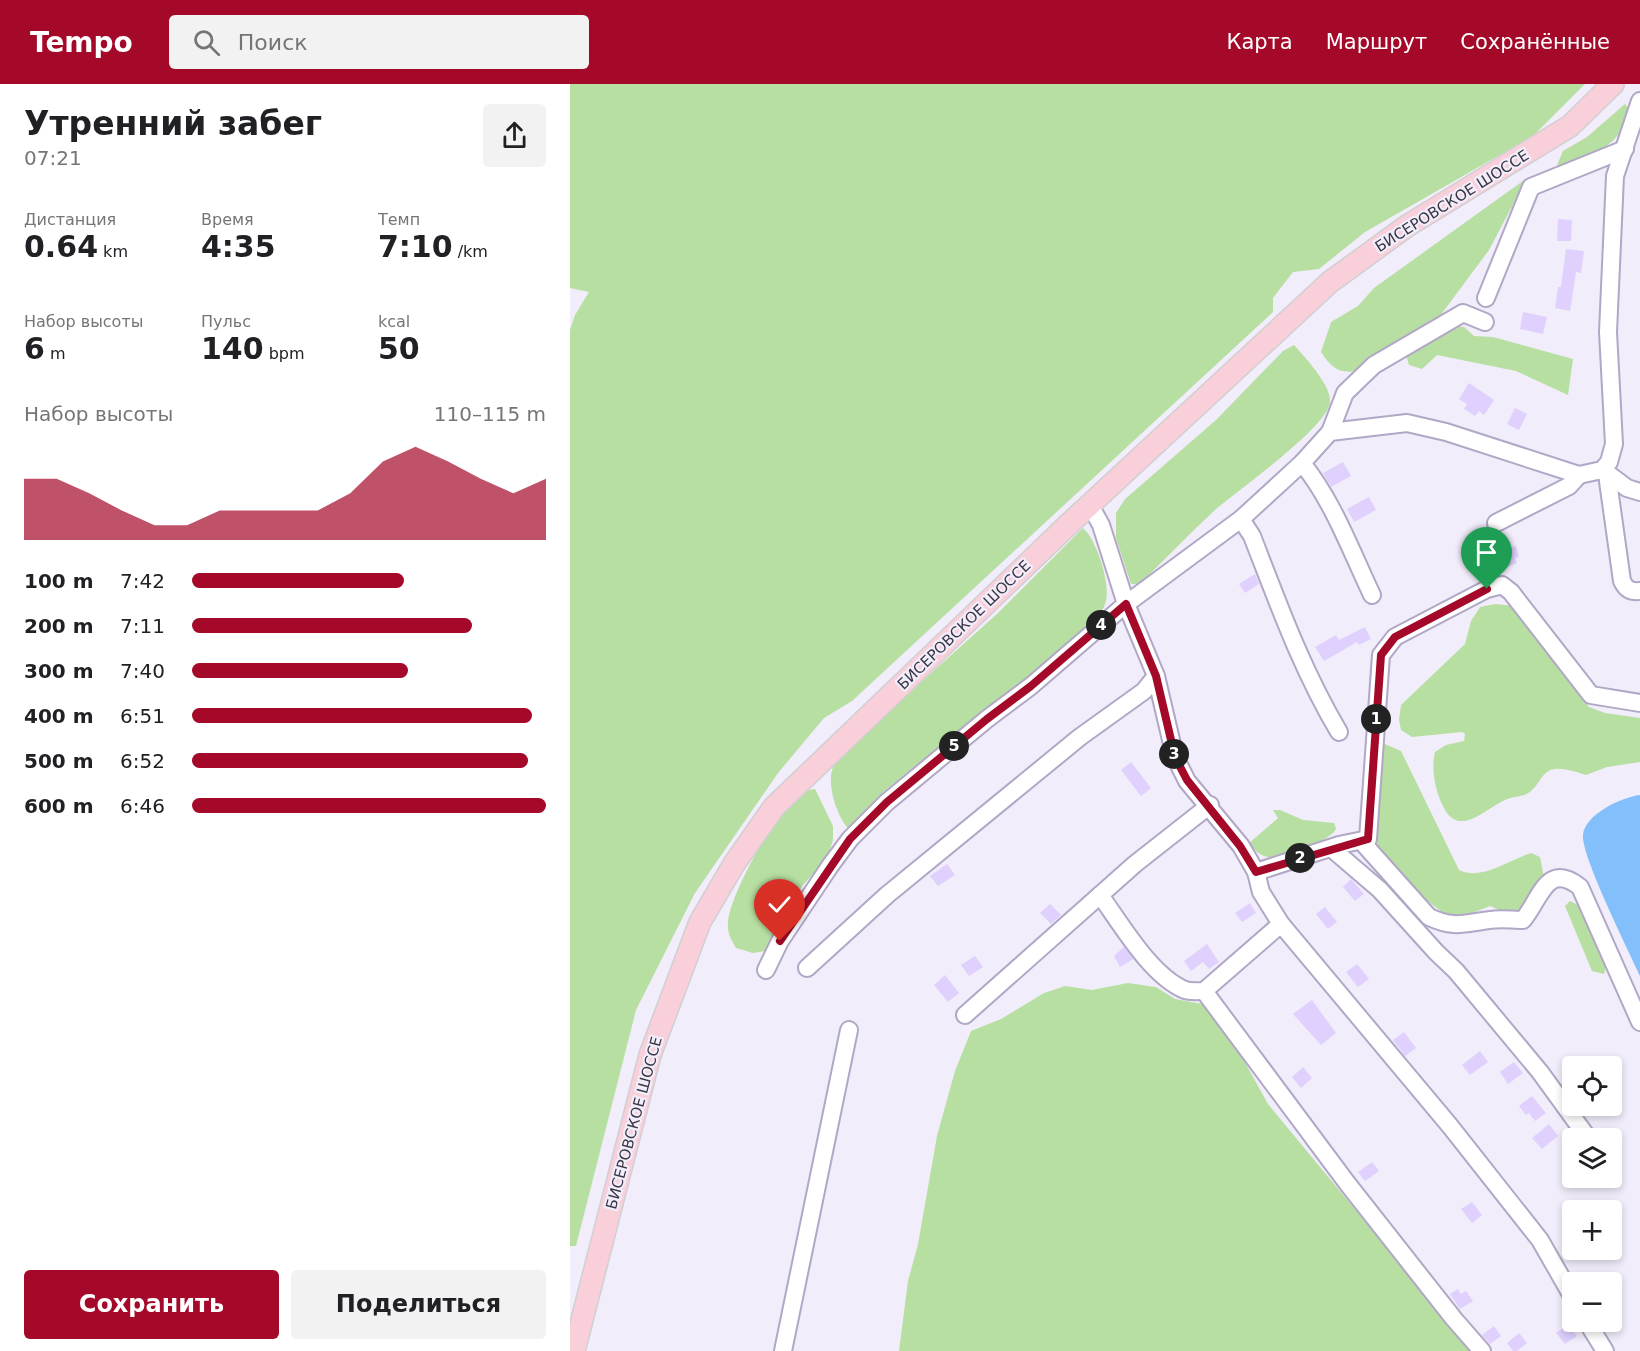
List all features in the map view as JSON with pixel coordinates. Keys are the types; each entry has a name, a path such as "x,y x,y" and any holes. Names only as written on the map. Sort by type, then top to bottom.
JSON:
{"main road":[{"name":"БИСЕРОВСКОЕ ШОССЕ","path":"574,1351 577,1312 650,1055 700,922 734,864 774,807 1090,505 1330,282 1407,226 1570,126 1613,84"}],"street":[{"path":"1640,101 1616,176 1608,332 1614,444 1605,472 1622,581 1632,592 1640,591"},
{"path":"1486,298 1531,187 1625,149"},
{"path":"766,970 780,941 850,839 887,802 987,719 1031,686 1126,604 1241,519 1302,463 1330,432 1345,393 1374,365 1463,313 1485,322"},
{"path":"1330,432 1407,423 1446,432 1579,475 1605,472 1627,488 1640,492"},
{"path":"1302,463 1313,477 1330,508 1372,594"},
{"path":"1496,523 1569,486 1579,475"},
{"path":"1090,505 1101,525 1126,604 1156,676 1175,757 1187,780 1210,805 1240,846 1256,872 1261,892 1281,924 1450,1126 1533,1231 1562,1279"},
{"path":"1241,519 1252,536 1298,653 1319,699 1339,732"},
{"path":"1256,872 1331,848 1368,839 1381,655 1395,637 1487,589 1502,585 1511,592 1591,695 1640,703"},
{"path":"807,968 887,895 1080,737 1143,691 1156,676"},
{"path":"965,1015 1144,856 1210,805"},
{"path":"1362,842 1430,917 1444,924 1467,925 1492,919 1523,920 1546,884 1557,877 1569,878 1580,887 1640,1022"},
{"path":"1331,848 1380,890 1456,971 1540,1072 1581,1128"},
{"path":"1100,895 1158,969 1174,984 1188,991 1204,991 1281,924"},
{"path":"1204,991 1347,1183 1482,1351"},
{"path":"783,1351 849,1030"},
{"path":"1593,1332 1605,1351"}],"green space":[{"path":"570,84 1585,84 1533,136 1365,232 1319,269 1293,272 1273,298 1273,312 852,701 824,718 778,773 695,893 636,1010 576,1246 570,1246 570,330 575,315 589,292 570,288"},
{"path":"1625,104 1630,110 1626,122 1613,140 1596,152 1564,167 1557,165 1563,151 1587,137"},
{"path":"1527,178 1489,250 1440,316 1357,371 1340,370 1328,362 1321,352 1331,322 1358,306 1374,288"},
{"path":"1456,326 1464,327 1474,336 1493,337 1573,359 1568,395 1516,371 1437,355 1422,369 1409,365 1406,355"},
{"path":"1294,345 1327,388 1330,402 1325,413 1299,442 1215,510 1140,584 1131,584 1116,538 1116,513 1125,499 1216,420 1283,351"},
{"path":"1083,528 1098,553 1105,576 1107,596 1097,617 1008,695 975,717 883,792 851,831 837,810 832,790 832,772 838,759 997,614"},
{"path":"1495,604 1515,606 1589,707 1605,713 1640,718 1640,762 1607,767 1586,775 1570,770 1550,770 1528,793 1505,800 1472,819 1456,820 1449,816 1438,793 1434,779 1434,758 1435,752 1446,745 1464,741 1465,734 1462,732 1412,737 1401,730 1399,720 1401,705 1465,644 1471,621 1480,607"},
{"path":"1385,744 1401,751 1459,870 1477,873 1531,853 1540,857 1544,877 1526,913 1513,916 1490,906 1462,917 1446,915 1421,896 1379,850 1375,832 1380,750"},
{"path":"815,789 833,826 833,840 827,859 802,886 765,951 753,953 736,948 729,933 728,923 730,910 744,876 765,838 786,807 799,794"},
{"path":"1273,810 1280,810 1303,820 1334,823 1336,829 1325,839 1305,849 1284,856 1265,856 1248,844 1278,818"},
{"path":"1570,901 1584,908 1606,966 1604,974 1592,971 1565,906"},
{"path":"1128,983 1156,987 1175,999 1202,1004 1232,1039 1268,1104 1472,1351 899,1351 908,1281 918,1244 937,1136 955,1071 971,1031 1001,1019 1044,993 1065,986 1092,990"}],"water":[{"path":"1640,795 1640,976 1597,882 1584,846 1583,835 1585,827 1597,814 1624,799"}],"building":[{"path":"1558,219 1572,220 1571,241 1557,241"},
{"path":"1566,249 1584,251 1581,273 1576,272 1570,311 1555,308 1558,287 1561,287"},
{"path":"1523,312 1547,317 1543,334 1520,329"},
{"path":"1469,383 1494,400 1484,415 1479,411 1475,416 1464,409 1467,404 1459,399"},
{"path":"1515,408 1527,414 1519,430 1507,424"},
{"path":"1343,462 1351,476 1331,487 1323,473"},
{"path":"1369,497 1376,510 1354,522 1347,509"},
{"path":"1509,544 1510,548 1516,546 1519,557 1515,558 1517,563 1505,568 1498,548"},
{"path":"1255,574 1259,584 1245,593 1239,584"},
{"path":"1365,627 1371,639 1359,645 1357,642 1324,661 1315,647 1336,635 1339,640"},
{"path":"1131,762 1151,788 1141,796 1121,770"},
{"path":"947,864 955,875 938,886 930,876"},
{"path":"1351,879 1364,894 1355,901 1343,887"},
{"path":"1250,903 1256,913 1242,922 1235,913"},
{"path":"1050,904 1061,915 1051,924 1040,913"},
{"path":"1325,907 1337,922 1328,929 1316,914"},
{"path":"1207,944 1219,962 1209,969 1203,962 1191,971 1184,961"},
{"path":"1124,947 1133,959 1120,967 1114,956"},
{"path":"975,956 983,967 969,976 961,965"},
{"path":"1357,964 1369,979 1358,987 1346,972"},
{"path":"945,975 959,993 948,1002 934,985"},
{"path":"1312,1000 1336,1033 1321,1045 1293,1014"},
{"path":"1404,1032 1416,1048 1405,1056 1393,1040"},
{"path":"1480,1051 1488,1062 1470,1075 1462,1065"},
{"path":"1514,1062 1523,1073 1508,1084 1500,1072"},
{"path":"1303,1067 1312,1078 1301,1088 1292,1077"},
{"path":"1532,1096 1546,1113 1535,1121 1519,1106"},
{"path":"1549,1124 1558,1136 1542,1149 1532,1138"},
{"path":"1372,1162 1379,1171 1365,1181 1358,1172"},
{"path":"1472,1202 1482,1215 1472,1223 1461,1209"},
{"path":"1458,1289 1461,1294 1466,1291 1473,1301 1460,1309 1450,1294"},
{"path":"1494,1326 1501,1336 1490,1344 1482,1335"},
{"path":"1562,1328 1562,1332 1574,1332 1577,1336 1565,1344 1556,1333"},
{"path":"1519,1333 1527,1343 1517,1351 1513,1351 1507,1343"}],"route":[{"path":"780,941 850,839 887,802 987,719 1031,686 1126,604 1156,676 1175,757 1187,780 1210,805 1256,872 1339,846 1362,842 1368,839 1381,655 1395,637 1487,589"}]}
